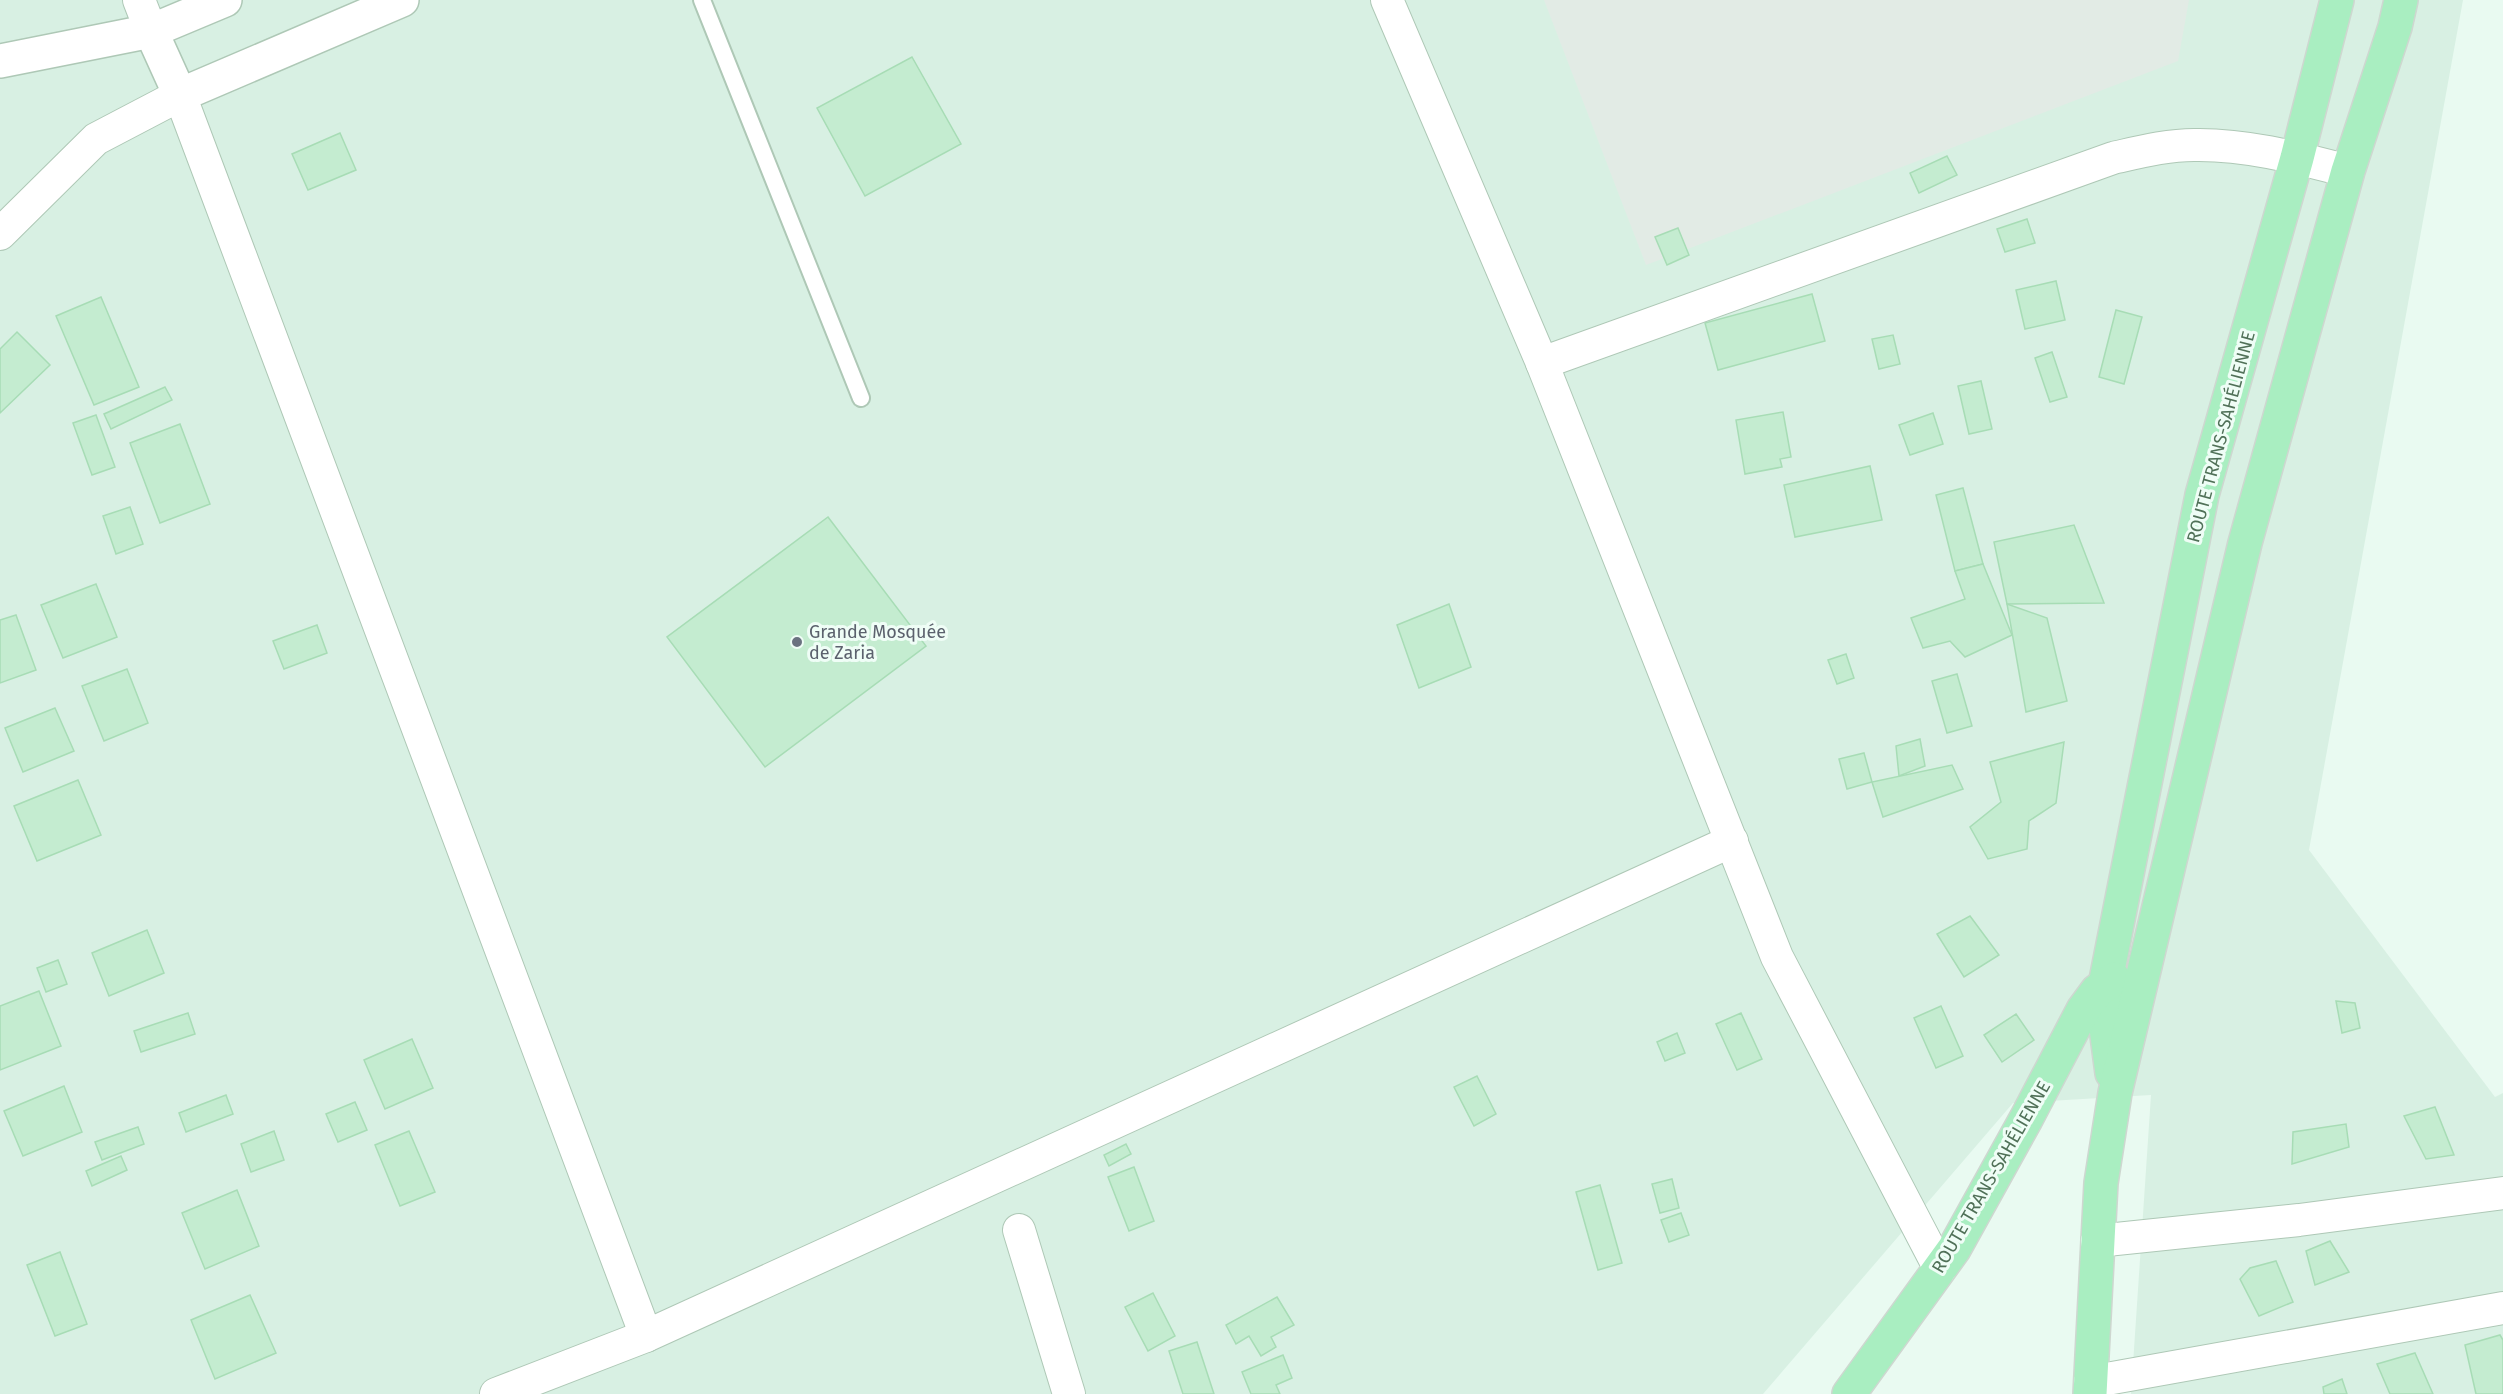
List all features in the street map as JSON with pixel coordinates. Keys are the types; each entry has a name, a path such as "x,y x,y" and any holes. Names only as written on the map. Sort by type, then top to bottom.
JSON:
{"highway":[{"name":"ROUTE TRANS-SAHÉLIENNE","path":"2115,1093 2106,1028 2105,985 2202,495 2297,158 2337,0"},
{"name":"ROUTE TRANS-SAHÉLIENNE","path":"2090,1388 2101,1183 2115,1093 2245,543 2348,171 2401,0"},
{"name":"ROUTE TRANS-SAHÉLIENNE","path":"1849,1394 1954,1249 2083,1010 2105,985 2147,961"}],"street":[{"path":"139,0 180,95 646,1336"},
{"path":"0,61 151,31 225,0"},
{"path":"0,234 96,139 180,95 402,0"},
{"path":"1387,0 1542,363 1777,957 1940,1269"},
{"path":"1542,363 2113,158 2162,148 2194,145 2232,146 2297,158 2348,171"},
{"path":"496,1394 646,1336 1732,842"},
{"path":"2097,1241 2299,1220 2503,1193"},
{"path":"1019,1230 1069,1394"},
{"path":"2090,1388 2503,1308"}],"lane":[{"path":"702,0 861,398"}],"shaded area":[{"path":"0,0 2463,0 2309,850 2495,1097 2503,1093 2503,1394 2131,1394 2151,1095 2013,1103 1763,1394 0,1394"},
{"path":"1544,0 2189,0 2178,61 1646,265"}],"building":[{"path":"912,57 961,144 865,196 817,108"},
{"path":"340,133 356,170 308,190 292,154"},
{"path":"1947,156 1957,175 1919,193 1910,173"},
{"path":"2027,219 2035,243 2005,252 1997,229"},
{"path":"1678,228 1689,255 1667,265 1655,237"},
{"path":"2056,281 2065,320 2025,329 2016,290"},
{"path":"1812,294 1825,341 1718,370 1705,323"},
{"path":"101,297 139,387 94,405 56,316"},
{"path":"2116,310 2142,317 2124,384 2099,377"},
{"path":"17,332 50,365 0,413 0,349"},
{"path":"1893,335 1900,364 1879,369 1872,339"},
{"path":"2052,352 2067,397 2050,402 2035,358"},
{"path":"1981,381 1992,429 1969,434 1958,386"},
{"path":"165,387 172,400 111,429 104,414"},
{"path":"1783,412 1791,457 1780,459 1782,467 1745,474 1736,420"},
{"path":"1933,413 1943,444 1910,455 1899,425"},
{"path":"96,415 115,467 92,475 73,423"},
{"path":"180,424 210,504 160,523 130,443"},
{"path":"1870,466 1882,520 1795,537 1784,485"},
{"path":"1963,488 1983,564 1955,571 1936,495"},
{"path":"130,507 143,544 116,554 103,516"},
{"name":"Grande Mosquée de Zaria","path":"828,517 926,646 765,767 667,637"},
{"path":"2074,525 2104,603 2007,604 1994,542"},
{"path":"1983,564 2012,635 1965,657 1950,641 1923,648 1911,618 1965,599 1955,571"},
{"path":"96,584 117,637 63,658 41,605"},
{"path":"1449,604 1471,667 1419,688 1397,625"},
{"path":"2007,604 2047,618 2067,701 2026,712"},
{"path":"16,615 36,670 0,683 0,620"},
{"path":"317,625 327,653 284,669 273,641"},
{"path":"1846,654 1854,678 1837,684 1828,660"},
{"path":"127,669 148,723 104,741 82,686"},
{"path":"1957,674 1972,726 1947,733 1932,681"},
{"path":"55,708 74,751 23,772 5,728"},
{"path":"1920,739 1925,766 1899,776 1896,746"},
{"path":"2064,742 2056,803 2029,821 2027,849 1988,859 1970,827 2001,802 1990,762"},
{"path":"1864,753 1872,782 1847,789 1839,759"},
{"path":"1952,765 1963,789 1883,817 1872,782"},
{"path":"78,780 101,835 37,861 14,806"},
{"path":"1970,916 1999,955 1964,977 1937,934"},
{"path":"147,930 164,973 109,996 92,953"},
{"path":"58,960 67,984 46,992 37,968"},
{"path":"39,991 61,1046 0,1070 0,1006"},
{"path":"2336,1001 2355,1003 2360,1028 2342,1033"},
{"path":"1941,1006 1963,1056 1936,1068 1914,1018"},
{"path":"188,1013 195,1034 141,1052 134,1031"},
{"path":"1741,1013 1762,1059 1737,1070 1716,1024"},
{"path":"2016,1014 2034,1040 2002,1062 1984,1035"},
{"path":"1677,1033 1685,1053 1665,1061 1657,1042"},
{"path":"412,1039 433,1088 385,1109 364,1060"},
{"path":"1477,1076 1496,1114 1474,1126 1454,1087"},
{"path":"64,1086 82,1132 23,1156 4,1111"},
{"path":"226,1095 233,1114 186,1132 179,1113"},
{"path":"355,1102 367,1130 338,1142 326,1114"},
{"path":"2435,1107 2454,1155 2426,1159 2404,1116"},
{"path":"2346,1124 2349,1147 2292,1164 2293,1132"},
{"path":"138,1127 144,1144 102,1160 95,1142"},
{"path":"274,1131 284,1160 251,1172 241,1144"},
{"path":"409,1131 435,1192 400,1206 375,1145"},
{"path":"1126,1144 1131,1154 1109,1166 1104,1155"},
{"path":"121,1156 127,1170 92,1186 86,1171"},
{"path":"1134,1167 1154,1221 1129,1231 1108,1177"},
{"path":"1672,1179 1679,1208 1660,1213 1652,1184"},
{"path":"1600,1185 1622,1263 1598,1270 1576,1192"},
{"path":"237,1190 259,1246 205,1269 182,1213"},
{"path":"1681,1213 1689,1235 1669,1242 1661,1220"},
{"path":"2330,1241 2349,1272 2315,1285 2306,1251"},
{"path":"60,1252 87,1324 55,1336 27,1265"},
{"path":"2276,1261 2293,1302 2259,1316 2240,1279 2250,1268"},
{"path":"1153,1293 1175,1336 1148,1351 1125,1307"},
{"path":"250,1295 276,1353 215,1379 191,1320"},
{"path":"1277,1297 1294,1325 1271,1337 1276,1347 1261,1356 1249,1336 1236,1344 1226,1325"},
{"path":"2500,1335 2503,1340 2503,1394 2476,1394 2465,1345"},
{"path":"1197,1342 1214,1394 1183,1394 1169,1351"},
{"path":"2415,1353 2433,1394 2390,1394 2377,1364"},
{"path":"1283,1355 1292,1378 1276,1385 1280,1394 1251,1394 1242,1372"},
{"path":"2342,1379 2347,1394 2324,1394 2323,1387"}],"place":[{"name":"Grande Mosquée de Zaria","path":"797,642"}]}
